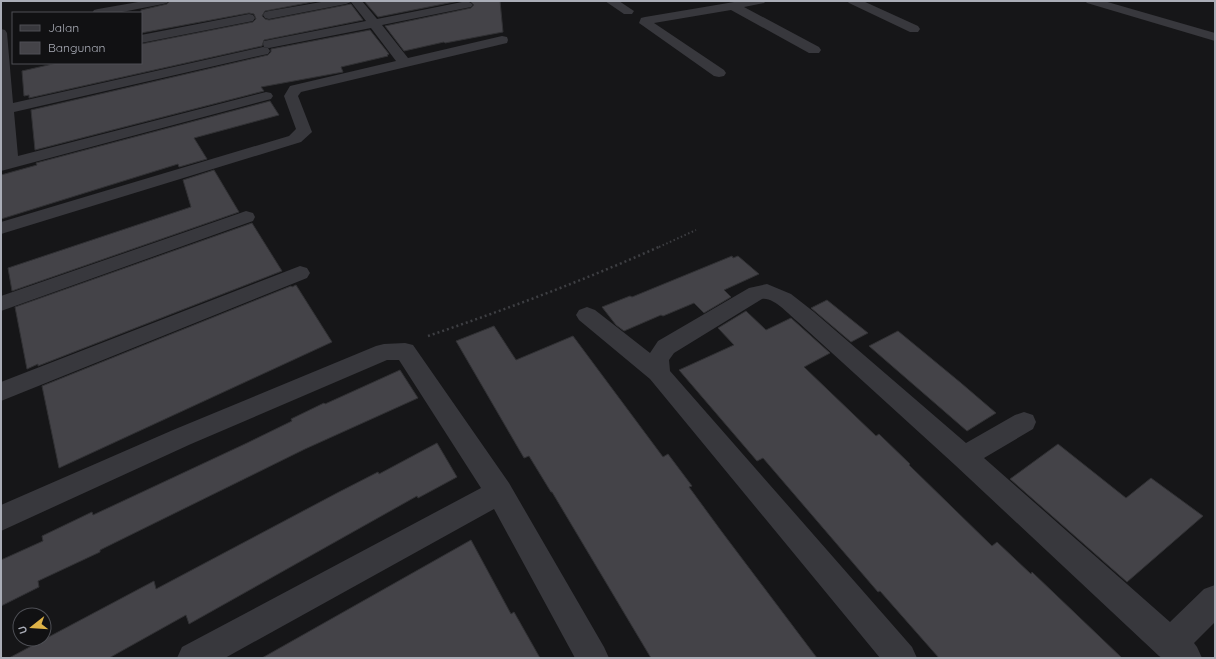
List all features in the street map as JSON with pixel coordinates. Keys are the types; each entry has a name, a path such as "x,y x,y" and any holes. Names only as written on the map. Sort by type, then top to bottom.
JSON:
{"street":[{"path":"104,8 163,1"},
{"path":"269,15 346,1"},
{"path":"356,1 405,63"},
{"path":"611,1 628,12"},
{"path":"719,73 645,23 648,20 760,1"},
{"path":"853,1 914,29"},
{"path":"1091,1 1215,37"},
{"path":"4,109 266,47 373,23 467,5"},
{"path":"733,6 814,50"},
{"path":"142,39 249,18"},
{"path":"12,28 1,32 6,61 4,109 6,164 266,96"},
{"path":"1,228 295,139 304,132 304,128 291,96 295,88 502,40"},
{"path":"1,304 246,217"},
{"path":"1,392 300,273"},
{"path":"658,372 658,359 666,347 756,293 775,286 784,299 806,316 964,457 1178,651 1215,600"},
{"path":"587,315 658,372 901,658"},
{"path":"1,518 182,437 384,352 405,351 498,492 593,658"},
{"path":"964,457 1024,422"},
{"path":"193,658 498,492"}],"path":[{"path":"384,352 491,314 621,264 696,230"}],"building":[{"path":"170,1 318,1 265,11 262,16 269,20 351,4 363,20 264,40 262,46 29,98 29,95 24,96 22,71 53,64 142,64 142,44 253,22 256,19 254,14 249,13 142,33 141,10 167,4"},
{"path":"364,1 459,1 378,17"},
{"path":"470,1 500,1 503,32 444,42 404,51 385,26 471,8 474,5"},
{"path":"370,30 389,54 387,55 388,56 341,67 343,72 261,87 264,91 35,150 31,110 268,55 271,52 271,49"},
{"path":"270,101 279,115 194,138 207,159 179,167 178,164 1,219 1,175 37,165 36,163"},
{"path":"214,170 239,212 12,291 8,268 191,207 183,180"},
{"path":"252,223 282,271 27,369 15,307"},
{"path":"732,256 733,258 738,256 759,274 724,290 731,297 704,313 694,303 624,331 616,325 602,307 630,296 632,297"},
{"path":"296,285 332,342 59,468 42,386"},
{"path":"827,300 868,333 851,342 811,308"},
{"path":"746,311 766,330 791,318 830,353 804,367 876,436 879,434 992,546 997,542 1031,574 1032,572 1122,658 939,658 880,591 878,592 763,458 757,461 679,370 734,345 718,328"},
{"path":"494,326 516,360 573,336 663,457 668,454 692,486 689,487 817,658 651,658 552,492 529,456 524,458 456,341"},
{"path":"898,331 996,413 967,431 869,346"},
{"path":"400,370 418,398 305,449 100,550 100,552 38,581 39,587 1,606 1,560 43,541 42,536 92,512 93,515 247,443 292,421 291,419 324,403 325,404"},
{"path":"437,443 457,477 418,498 417,496 189,624 186,615 109,658 9,658 30,647 52,647 52,635 154,581 156,589 337,493 378,472 379,474"},
{"path":"1058,444 1126,498 1151,478 1203,516 1127,582 1010,479"},
{"path":"471,540 511,614 514,612 540,658 262,658"}]}
